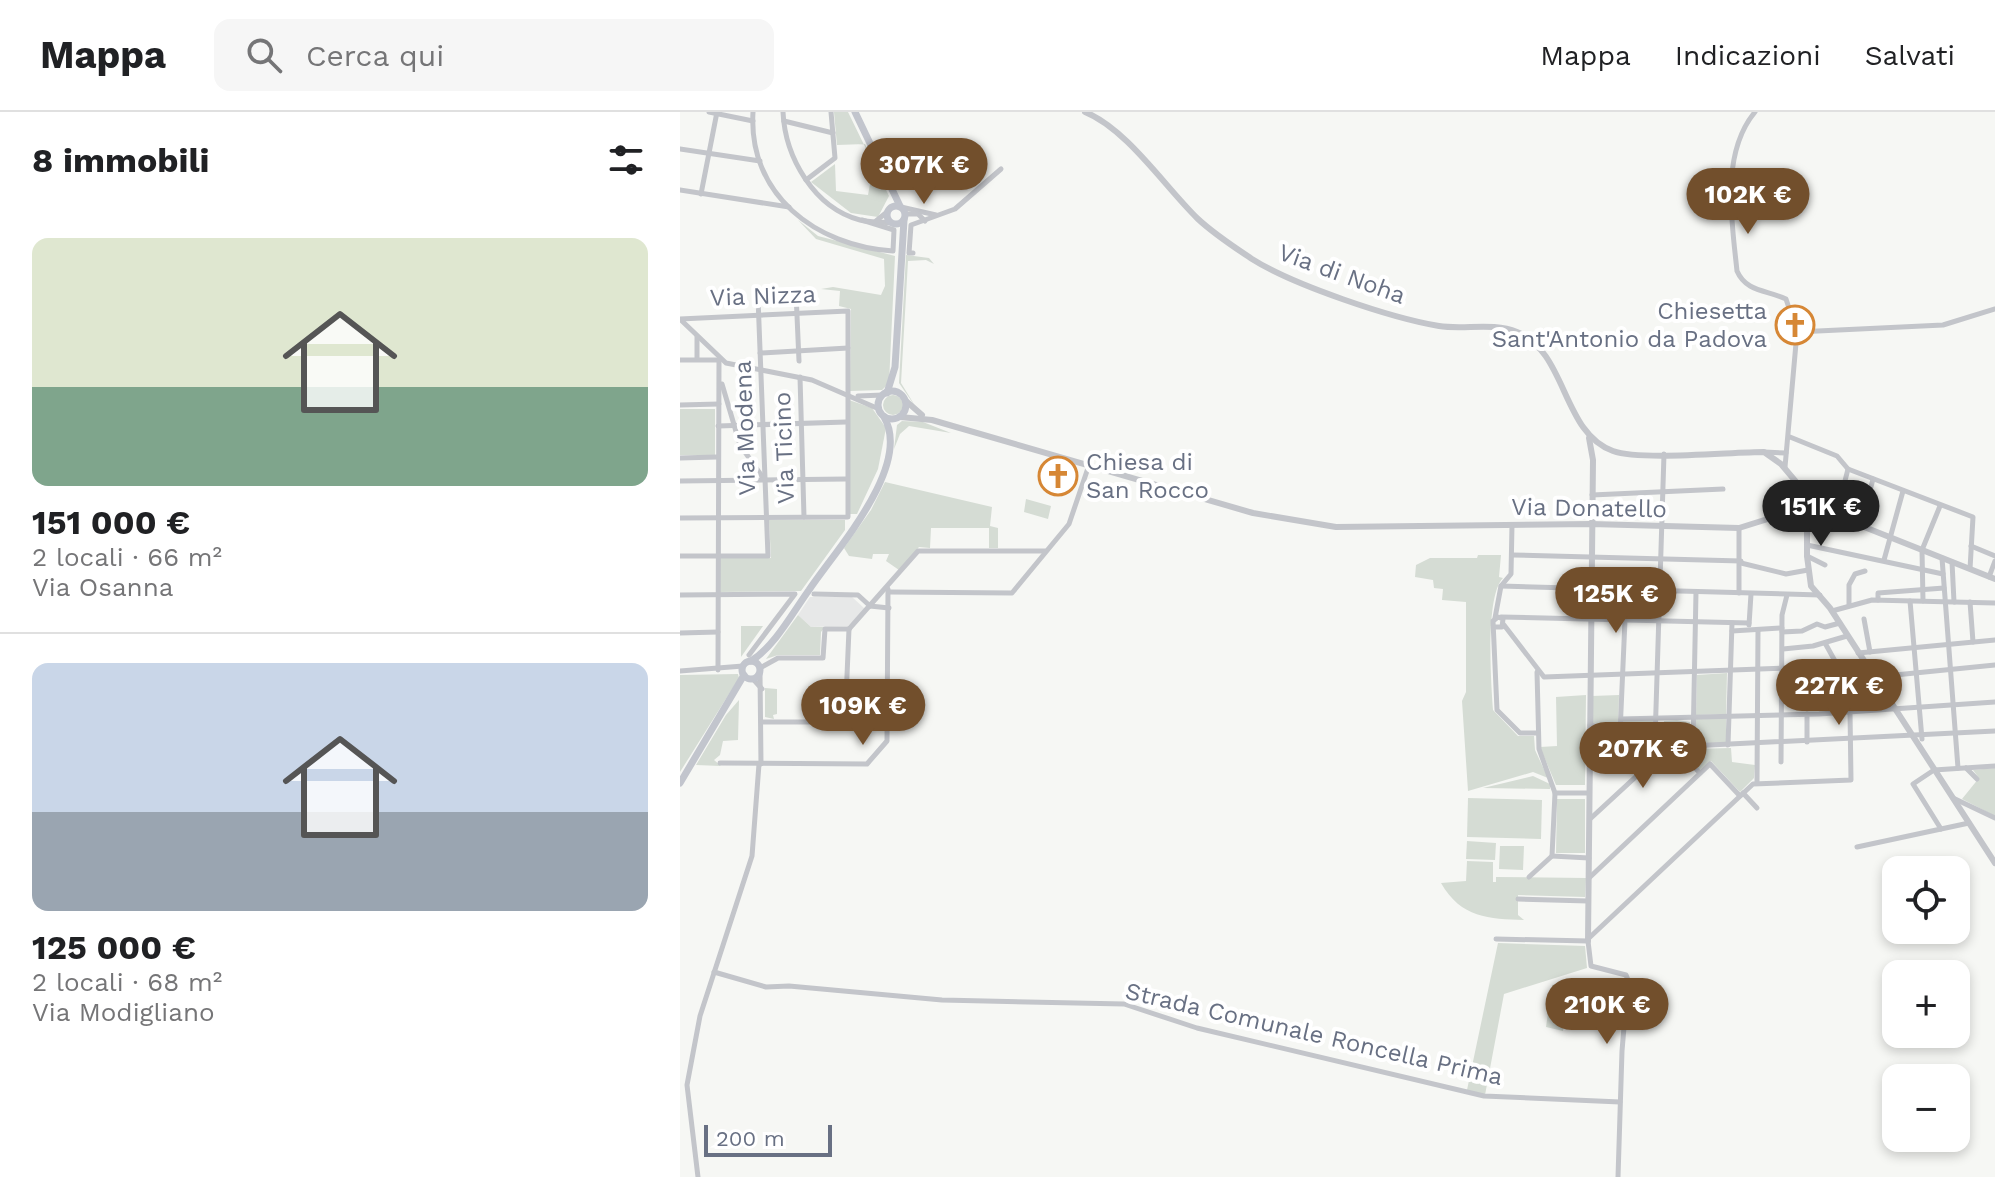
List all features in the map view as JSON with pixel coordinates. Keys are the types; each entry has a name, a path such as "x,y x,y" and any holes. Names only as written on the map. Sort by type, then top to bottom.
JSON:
{"main road":[{"path":"680,783 747,675 868,507 883,473 889,443 906,401 900,394 895,367 902,237 900,216 891,187 855,112"},
{"path":"888,210 891,187"},
{"path":"888,210 900,216"},
{"path":"888,210 900,216"},
{"path":"889,443 889,427 882,413 895,367"},
{"path":"885,394 900,394"},
{"path":"882,413 898,418"},
{"path":"747,675 756,665"}],"street":[{"path":"709,112 753,121"},
{"path":"753,112 760,161 789,207 816,232 893,251 894,230 837,209 806,180 790,150 783,112"},
{"path":"806,180 835,158 831,112"},
{"name":"Via di Noha","path":"1085,112 1116,133 1203,223 1271,270 1351,300 1437,325 1497,327 1526,336 1545,357 1589,434"},
{"path":"1755,112 1746,126 1734,160 1737,271 1741,281 1754,290 1786,299 1797,332 1785,468"},
{"path":"701,194 717,113"},
{"path":"784,121 833,133"},
{"path":"680,149 760,161"},
{"path":"913,253 909,253 909,227 941,215 973,197 1001,169"},
{"path":"680,190 789,207"},
{"path":"875,221 888,210"},
{"path":"862,220 918,214 925,221"},
{"path":"900,216 941,215"},
{"path":"796,293 799,361"},
{"name":"Via Modena","path":"717,556 768,556 758,298"},
{"path":"1797,332 1943,325 1995,309"},
{"name":"Via Nizza","path":"680,319 848,311 848,348"},
{"path":"680,319 719,360 718,670"},
{"path":"697,336 697,359"},
{"path":"680,518 848,517 848,348 760,353"},
{"path":"680,360 719,360 800,377 850,395 882,413"},
{"name":"Via Ticino","path":"800,377 804,517"},
{"path":"721,381 749,463 765,480"},
{"path":"850,395 885,394"},
{"path":"906,401 912,410 932,420"},
{"path":"680,405 719,404"},
{"path":"898,418 932,420"},
{"name":"Via Donatello","path":"932,420 1253,513 1314,524 1370,528 1591,524 1739,528 1809,508"},
{"path":"718,426 846,422"},
{"path":"1589,434 1604,447 1628,454 1786,453"},
{"path":"1589,434 1593,460 1588,940 1591,966 1626,975 1628,980 1618,1177"},
{"path":"1790,437 1837,456 1848,469 1973,517 1970,569"},
{"path":"1593,460 1604,447"},
{"path":"1764,452 1785,468 1809,508 1806,545 1811,586 1840,623 1995,863"},
{"path":"1655,740 1664,453"},
{"path":"680,458 717,457"},
{"path":"889,591 1012,593 1071,521 1089,465"},
{"path":"1836,517 1848,469"},
{"path":"680,481 846,479"},
{"path":"1861,526 1873,479"},
{"path":"1592,495 1723,489"},
{"path":"1884,560 1903,491"},
{"path":"1923,601 1922,550 1940,506"},
{"path":"1809,508 1992,578 1995,558 1971,546"},
{"path":"1512,525 1511,574 1501,586 1495,627 1497,710 1520,733 1537,733"},
{"path":"1739,528 1739,593"},
{"path":"1806,545 1943,574"},
{"path":"762,722 845,722 849,629 889,591 918,551 1046,551"},
{"path":"1512,555 1741,562 1786,574 1808,570"},
{"path":"680,556 717,556"},
{"path":"1807,556 1825,565"},
{"path":"1942,558 1962,768 1977,779"},
{"path":"1952,562 1954,602"},
{"path":"1849,604 1849,585 1855,574 1865,571"},
{"path":"901,592 902,573"},
{"path":"1501,586 1821,595"},
{"path":"1878,600 1878,593 1944,588"},
{"path":"720,763 867,764 887,741 889,591"},
{"path":"1693,745 1696,592"},
{"path":"680,595 795,594 756,665 762,690 762,722 752,856 700,1016 684,1084 698,1177"},
{"path":"814,594 858,595 870,606 889,608"},
{"path":"1749,631 1751,594"},
{"path":"1781,762 1782,630 1787,595"},
{"path":"1832,611 1849,604 1878,600 1995,603"},
{"path":"1910,601 1923,737 1921,749"},
{"path":"1970,602 1973,642"},
{"path":"1498,618 1749,623"},
{"path":"1498,618 1544,677 1838,666"},
{"path":"1864,619 1870,652"},
{"path":"1620,733 1625,620"},
{"path":"1728,745 1732,623"},
{"path":"1732,631 1802,631 1817,624 1825,627 1840,623"},
{"path":"1495,627 1504,625"},
{"path":"756,665 778,658 823,658 825,629 849,629"},
{"path":"1757,783 1758,630"},
{"path":"680,633 718,632"},
{"path":"1783,649 1825,643 1847,636"},
{"path":"1858,653 1995,640"},
{"path":"1825,643 1850,688"},
{"path":"1874,678 1995,665"},
{"path":"680,671 732,670 747,675 762,690"},
{"path":"1529,877 1552,856 1555,793 1539,749 1537,671"},
{"path":"1782,691 1880,687"},
{"path":"1621,719 1807,714 1995,702"},
{"path":"1496,939 1588,940 1757,783 1851,780 1850,712"},
{"path":"1807,714 1807,742"},
{"path":"1590,725 1682,745 1923,737 1995,731"},
{"path":"1589,820 1667,748 1669,742"},
{"path":"1682,745 1684,757 1700,773"},
{"path":"1588,878 1710,764 1757,808"},
{"path":"1941,829 1913,784 1934,770 1995,766"},
{"path":"1555,793 1589,793"},
{"path":"1953,798 1995,818"},
{"path":"1857,847 1969,823"},
{"path":"1552,856 1589,858"},
{"path":"1518,899 1588,901"},
{"name":"Strada Comunale Roncella Prima","path":"714,972 766,987 800,987 942,1000 1124,1004 1197,1028 1484,1096 1620,1102"}],"shaded area":[{"path":"834,112 848,112 864,144 837,145"},
{"path":"835,164 836,191 868,195 874,164 889,196 878,217 851,213 811,182"},
{"path":"798,220 818,236 895,256 889,383 882,390 850,391 851,309 839,306 840,291 821,289 833,287 881,295 885,286 884,259 816,239"},
{"path":"906,255 929,258 934,264 926,260 908,261 901,383 917,409 899,383"},
{"path":"893,395 900,398 903,405 900,412 893,415 886,412 883,405 886,398"},
{"path":"849,400 872,408 886,428 878,469 857,514 850,514"},
{"path":"680,409 715,409 715,455 680,455"},
{"path":"902,421 923,422 951,433 909,426 900,434 894,449 897,425"},
{"path":"885,482 992,507 990,526 998,528 998,548 989,548 989,528 931,528 930,548 919,547 899,570 886,561 889,554 873,554 872,559 849,556 844,548 871,510"},
{"path":"1026,499 1051,506 1048,519 1024,512"},
{"path":"769,520 845,520 845,530 801,591 719,592 719,558 771,558"},
{"path":"1478,555 1501,555 1499,577 1503,578 1497,588 1491,621 1493,710 1518,736 1534,736 1535,750 1548,778 1533,772 1468,791 1462,701 1466,692 1466,602 1442,600 1443,589 1434,588 1433,580 1415,577 1416,565 1430,558 1477,558"},
{"path":"810,597 852,597 865,609 848,626 811,627 798,615"},
{"path":"798,615 811,627 825,627 821,632 820,655 778,655 766,659"},
{"path":"741,626 763,626 741,657"},
{"path":"1727,673 1726,714 1696,715 1697,675"},
{"path":"738,674 739,678 680,772 680,675"},
{"path":"765,688 777,689 777,714 773,715 774,719 765,717"},
{"path":"1586,695 1585,785 1556,785 1540,747 1557,746 1556,697"},
{"path":"1619,695 1618,729 1593,723 1592,696"},
{"path":"739,700 738,740 723,741 720,755 714,760 721,766 696,765 726,715"},
{"path":"1726,717 1726,743 1695,743 1695,718"},
{"path":"1653,720 1653,737 1622,730 1623,721"},
{"path":"1664,721 1690,722 1690,739 1663,737"},
{"path":"1731,748 1732,762 1755,765 1754,778 1740,792 1711,761 1700,770 1687,756 1689,749"},
{"path":"1995,768 1995,816 1962,799 1979,778 1973,770"},
{"path":"1533,776 1550,784 1550,789 1483,788"},
{"path":"1468,798 1542,800 1541,839 1467,837"},
{"path":"1557,799 1585,799 1585,853 1556,853"},
{"path":"1467,841 1496,843 1495,860 1466,859"},
{"path":"1500,846 1524,846 1523,870 1499,869"},
{"path":"1467,861 1493,862 1493,882 1496,882 1496,877 1586,878 1585,897 1518,895 1518,915 1524,920 1477,914 1457,903 1441,883 1466,881"},
{"path":"1498,943 1585,946 1587,968 1504,994 1485,1095 1467,1090"},
{"path":"1571,980 1563,1031 1546,1027 1552,985"}],"place":[{"name":"Chiesetta Sant'Antonio da Padova","path":"1795,325"},
{"name":"Chiesa di San Rocco","path":"1058,476"}]}
